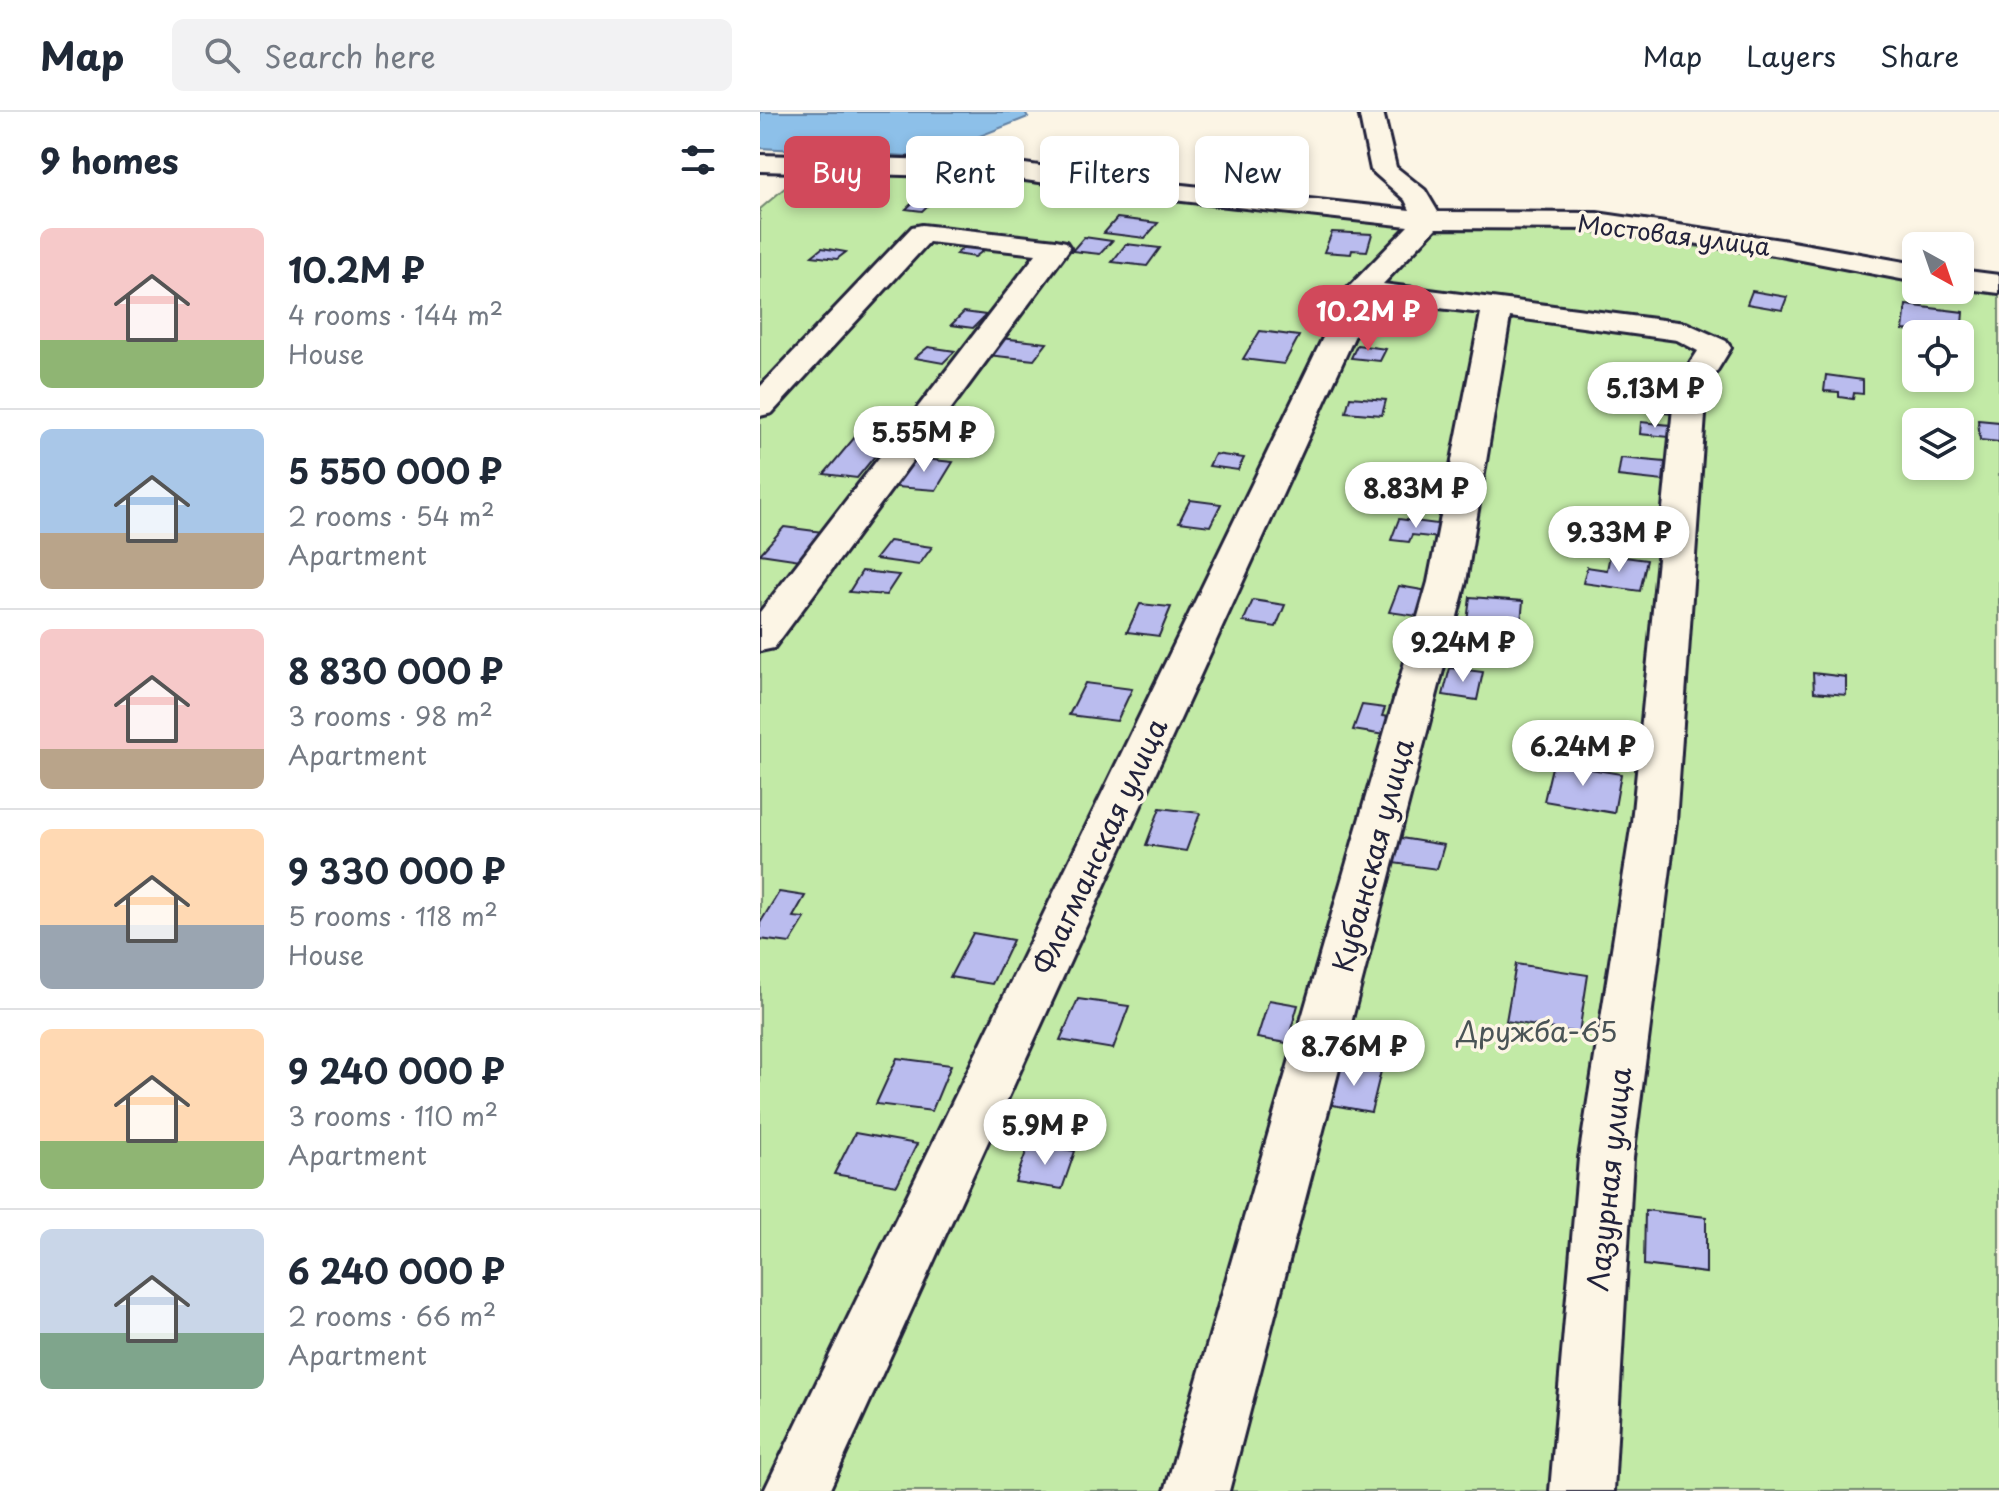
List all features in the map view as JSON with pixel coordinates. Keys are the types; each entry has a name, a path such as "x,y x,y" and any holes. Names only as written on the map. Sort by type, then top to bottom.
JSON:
{"lane":[{"path":"1371,112 1384,170 1416,196 1429,220"},
{"name":"Мостовая улица","path":"760,163 1010,170 1164,191 1429,220 1597,221 1781,248 1902,270"},
{"name":"Флагманская улица","path":"796,1491 1361,290 1429,220"},
{"path":"760,406 922,233 1056,248 760,639"},
{"path":"1974,281 1999,284"},
{"path":"1361,290 1497,306"},
{"name":"Лазурная улица","path":"1497,306 1686,332 1715,348 1691,387 1654,822 1606,1158 1582,1491"},
{"name":"Кубанская улица","path":"1197,1491 1447,582 1497,306"}],"green space":[{"name":"Дружба-65","path":"890,169 906,170 906,208 1024,208 1024,178 1040,179 1040,208 1179,208 1179,191 1195,192 1195,208 1309,208 1309,202 1444,213 1902,274 1902,304 1974,304 1974,284 1999,287 1999,1491 760,1491 760,209 784,189 784,208 890,208"}],"water":[{"path":"760,112 1025,112 1028,117 980,136 906,136 906,156 890,155 890,136 784,136 784,149 760,148"}],"building":[{"path":"1117,218 1158,223 1145,238 1104,233"},
{"path":"1332,232 1372,234 1367,251 1352,250 1351,254 1324,252"},
{"path":"1084,237 1112,241 1100,254 1072,251"},
{"path":"969,243 988,247 975,257 956,254"},
{"path":"1126,244 1160,248 1147,266 1112,262"},
{"path":"822,248 846,252 837,259 812,256"},
{"path":"1752,291 1787,297 1782,310 1747,304"},
{"path":"1906,305 1963,312 1962,320 1904,320"},
{"path":"964,312 986,315 973,328 951,325"},
{"path":"1260,331 1299,336 1284,364 1243,359"},
{"path":"1000,338 1047,343 1034,360 987,355"},
{"path":"1357,345 1386,349 1380,361 1351,358"},
{"path":"928,347 955,351 943,363 915,358"},
{"path":"1826,375 1863,380 1863,394 1854,393 1853,399 1839,397 1839,392 1824,391"},
{"path":"1650,392 1675,395 1672,414 1646,411"},
{"path":"1350,397 1386,400 1382,415 1346,412"},
{"path":"1978,420 1999,422 1999,442 1980,440"},
{"path":"1641,422 1670,425 1669,437 1640,434"},
{"path":"860,431 892,435 857,478 824,474"},
{"path":"1215,454 1244,458 1238,470 1209,466"},
{"path":"914,458 953,462 936,490 895,487"},
{"path":"1621,458 1665,462 1663,481 1618,476"},
{"path":"1190,500 1221,504 1210,526 1179,522"},
{"path":"1399,519 1445,525 1440,538 1412,535 1409,542 1391,540"},
{"path":"1611,522 1646,524 1645,540 1610,537"},
{"path":"784,527 823,532 800,560 760,554"},
{"path":"889,541 932,547 919,565 875,559"},
{"path":"1610,555 1647,560 1640,591 1583,583 1587,567 1607,570"},
{"path":"862,571 899,575 886,595 849,592"},
{"path":"1399,586 1434,592 1424,617 1389,612"},
{"path":"1470,597 1523,601 1520,633 1466,630"},
{"path":"1253,600 1285,605 1276,627 1243,622"},
{"path":"1140,604 1171,607 1159,636 1127,632"},
{"path":"1450,668 1483,672 1477,700 1443,695"},
{"path":"1813,673 1846,677 1846,695 1814,692"},
{"path":"1085,683 1132,689 1117,721 1069,715"},
{"path":"1362,705 1385,708 1382,716 1396,718 1391,736 1353,730"},
{"path":"1553,763 1621,774 1614,813 1544,801"},
{"path":"1160,808 1200,813 1186,851 1146,845"},
{"path":"1401,838 1444,845 1437,869 1393,863"},
{"path":"779,892 805,896 793,917 805,918 790,943 760,939 760,923"},
{"path":"973,933 1013,940 992,984 950,977"},
{"path":"1516,964 1588,975 1579,1033 1506,1021"},
{"path":"1078,999 1129,1006 1113,1049 1060,1040"},
{"path":"1269,1000 1298,1005 1287,1043 1257,1038"},
{"path":"897,1058 951,1065 932,1111 876,1104"},
{"path":"1338,1064 1381,1071 1371,1112 1327,1104"},
{"path":"855,1133 917,1144 897,1185 834,1174"},
{"path":"1029,1144 1075,1151 1062,1189 1015,1182"},
{"path":"1645,1210 1706,1217 1706,1273 1644,1265"}]}
